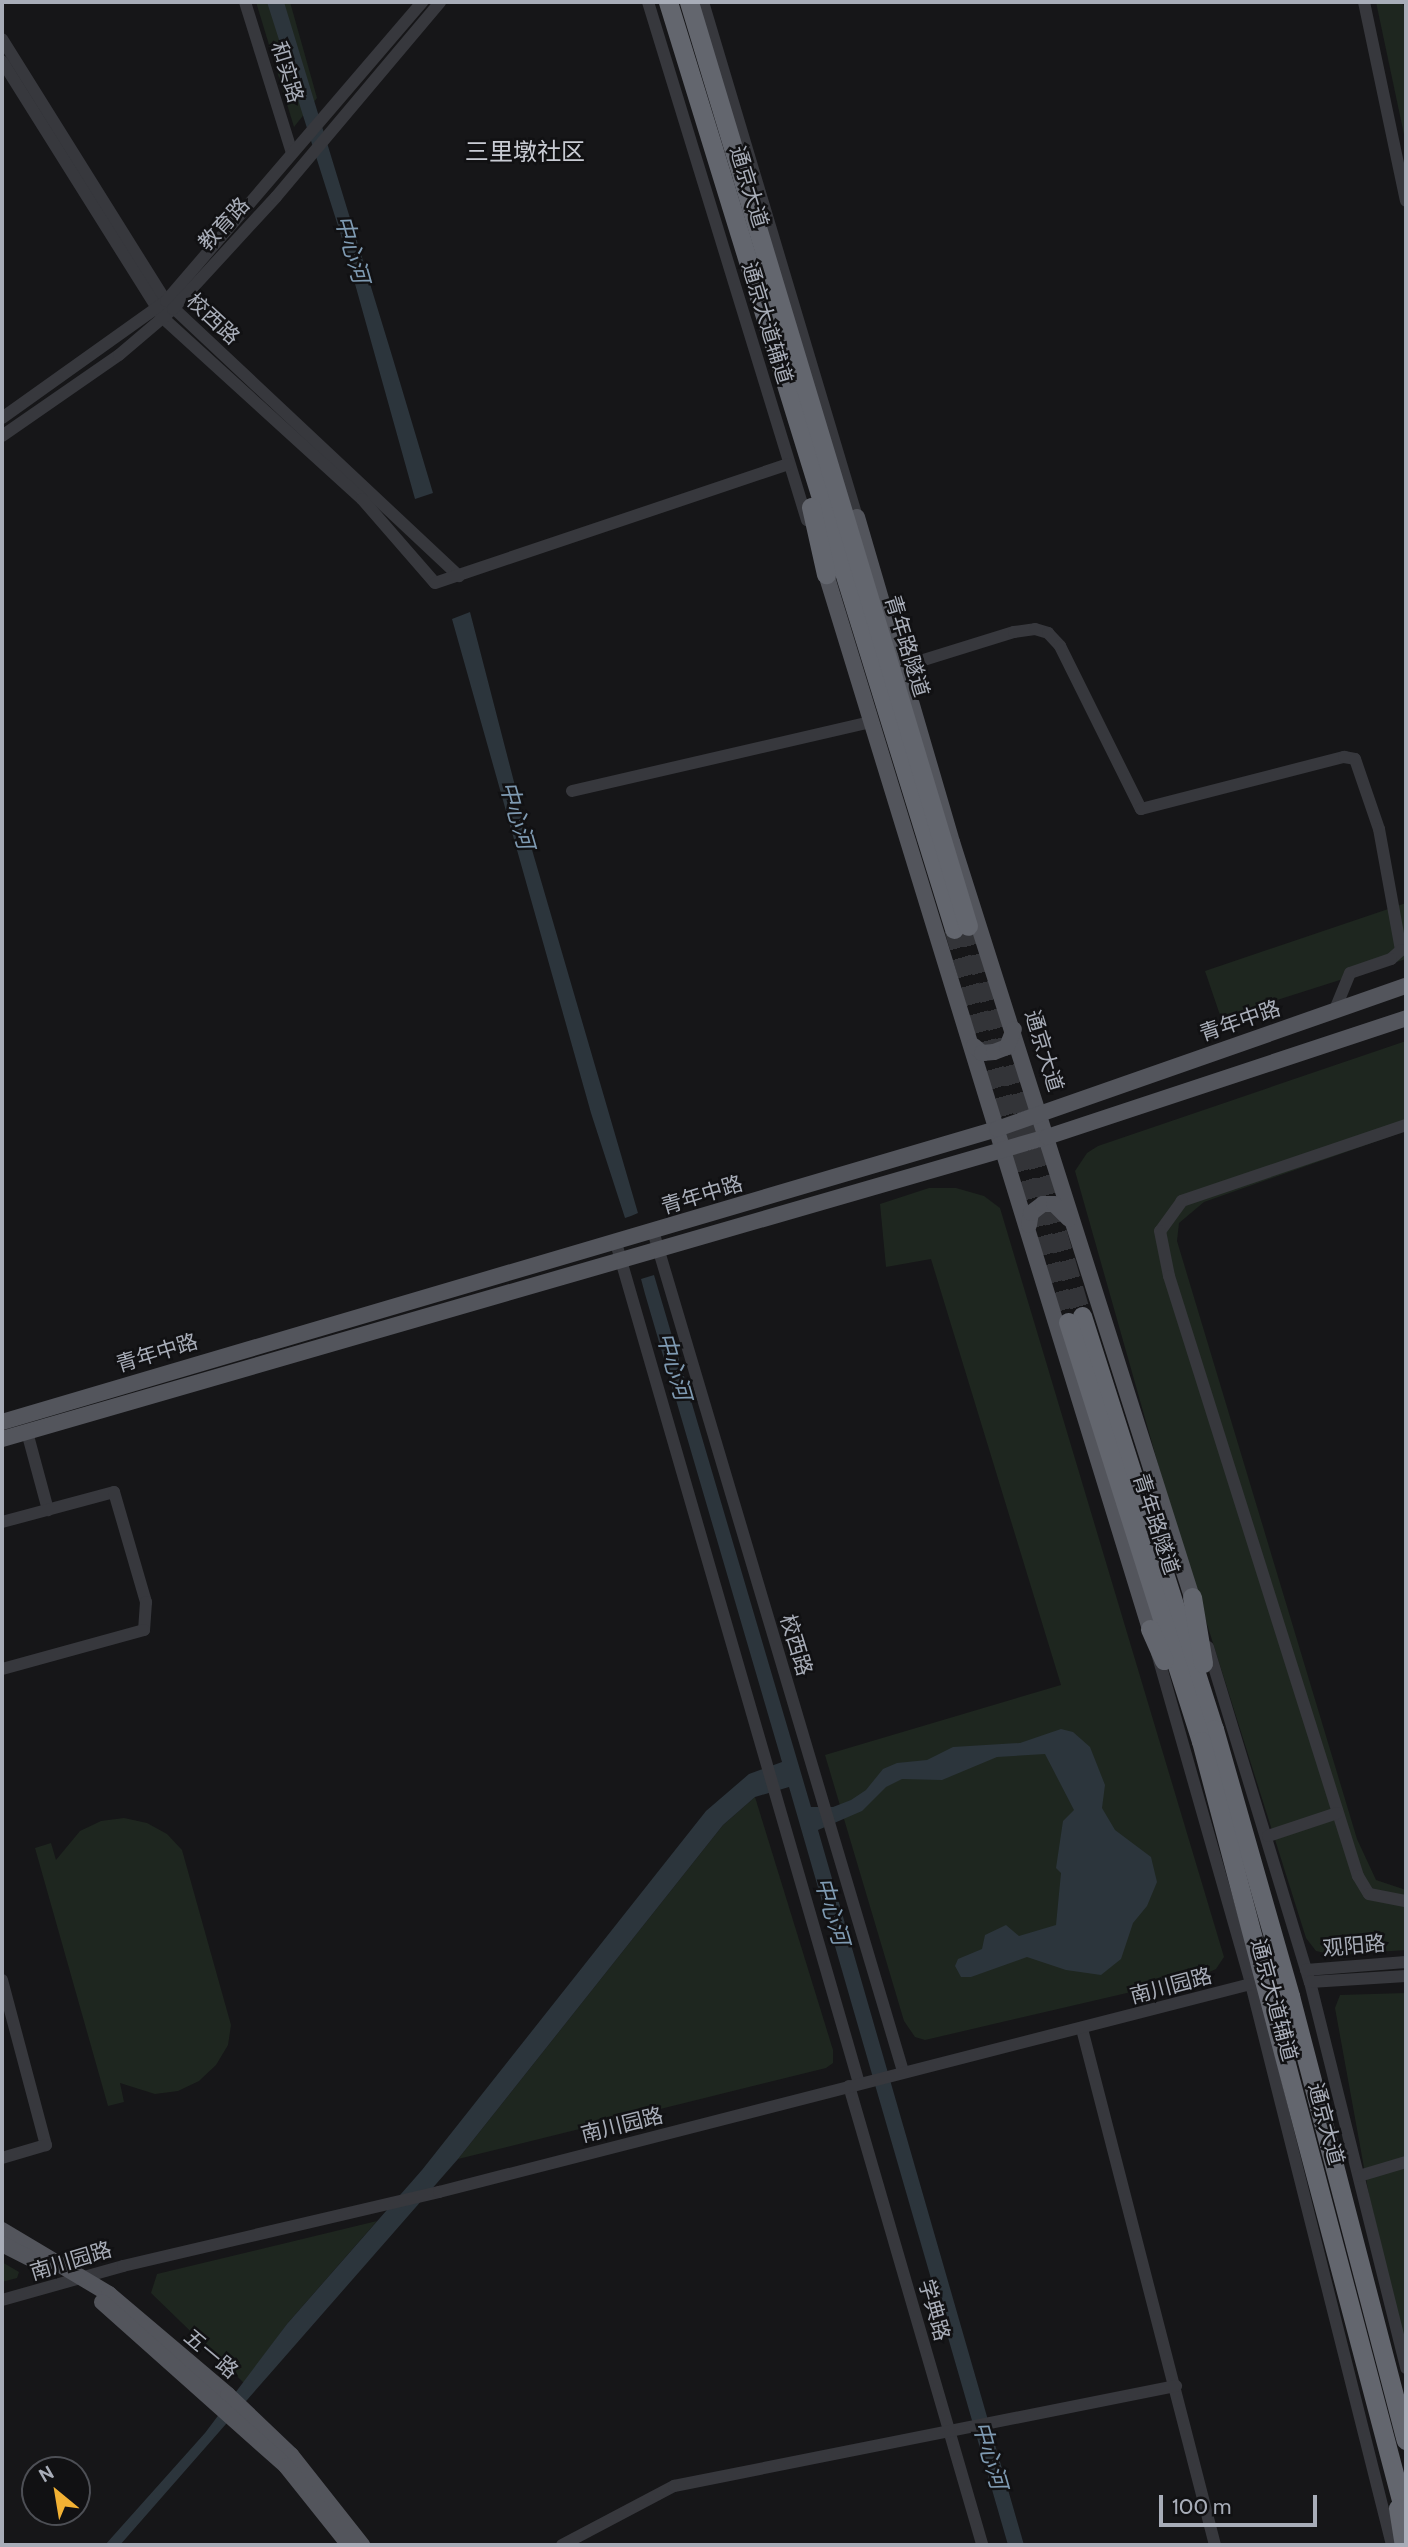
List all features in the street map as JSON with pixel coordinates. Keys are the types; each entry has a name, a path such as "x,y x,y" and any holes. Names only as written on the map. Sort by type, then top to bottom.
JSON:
{"highway":[{"name":"通京大道","path":"668,2 794,382"},
{"name":"通京大道","path":"689,2 794,382"},
{"path":"794,382 857,517"},
{"path":"794,382 826,574"},
{"name":"青年路隧道","path":"794,382 961,928"},
{"name":"青年路隧道","path":"1075,1319 1207,1735"},
{"path":"1192,1597 1207,1735"},
{"path":"1150,1629 1207,1735"},
{"name":"通京大道","path":"1207,1735 1406,2519"},
{"name":"通京大道","path":"1207,1735 1400,2410 1406,2440"},
{"path":"1379,2410 1404,2545"},
{"path":"1400,2410 1406,2433"}],"main road":[{"name":"通京大道","path":"857,517 1071,1221 1099,1295 1192,1597"},
{"path":"826,574 974,1046 1003,1150 1029,1225 1150,1629"},
{"name":"青年中路","path":"2,1439 618,1251 653,1231 997,1129 1406,986"},
{"name":"青年中路","path":"2,1422 618,1251 658,1248 1047,1138 1406,1018"},
{"path":"974,1046 982,1053 1007,1047 1014,1029"},
{"path":"1029,1225 1031,1213 1043,1204 1054,1204 1071,1221"},
{"name":"五一路","path":"2,2231 81,2280 291,2455 362,2545"},
{"name":"五一路","path":"2,2244 81,2280"},
{"name":"五一路","path":"241,2416 286,2466 349,2545"}],"street":[{"name":"和实路","path":"245,2 292,153"},
{"name":"教育路","path":"2,436 119,355 163,318 164,305 422,2"},
{"name":"教育路","path":"2,418 164,305 276,197 440,2"},
{"name":"通京大道辅道","path":"648,2 789,464 826,574"},
{"name":"通京大道辅道","path":"703,2 857,517"},
{"path":"1364,2 1406,201"},
{"name":"校西路","path":"2,39 164,305"},
{"name":"校西路","path":"2,61 164,305 459,576"},
{"name":"校西路","path":"163,318 362,499 435,583 459,576"},
{"path":"459,576 789,464"},
{"path":"901,667 1014,632 1035,629 1048,633 1060,646 1141,809 1344,757 1355,759 1379,829 1401,950 1391,959 1350,973 1334,1012"},
{"path":"572,791 871,722"},
{"path":"1406,1125 1182,1201 1160,1231 1169,1276 1358,1876 1369,1894 1406,1901"},
{"name":"校西路","path":"653,1231 831,1828 899,2072"},
{"path":"618,1251 858,2083"},
{"path":"27,1432 48,1510"},
{"path":"2,1522 114,1492 146,1602 144,1630 2,1669"},
{"name":"通京大道辅道","path":"1192,1597 1268,1836 1308,1976 1406,2368"},
{"name":"通京大道辅道","path":"1150,1629 1251,1984 1392,2545"},
{"path":"1268,1836 1337,1813"},
{"name":"观阳路","path":"1308,1976 1406,1962"},
{"name":"观阳路","path":"1308,1976 1406,1976"},
{"path":"2,1980 46,2145 2,2158"},
{"name":"南川园路","path":"2,2300 439,2192 1251,1984"},
{"path":"1082,2029 1215,2545"},
{"name":"学典路","path":"858,2083 948,2428 982,2545"},
{"path":"1359,2176 1406,2162"},
{"path":"562,2545 674,2486 948,2428 1176,2386"}],"shaded area":[{"path":"256,2 290,2 317,98 294,127"},
{"path":"1376,2 1401,2 1406,9 1406,144"},
{"path":"1406,903 1406,959 1221,1018 1205,971"},
{"path":"1406,1041 1406,1131 1204,1202 1179,1223 1177,1241 1357,1839 1376,1880 1406,1890 1406,1950 1334,1955 1316,1951 1306,1938 1171,1510 1075,1171 1087,1153 1098,1146"},
{"path":"929,1188 956,1188 984,1196 1000,1208 1224,1957 1216,1969 1200,1976 925,2040 915,2037 904,2021 825,1755 1061,1685 931,1259 886,1267 880,1204"},
{"path":"755,1797 833,2050 833,2063 826,2068 458,2159 723,1825"},
{"path":"124,1818 147,1823 167,1834 182,1850 231,2025 228,2045 216,2065 199,2081 178,2091 155,2094 120,2083 124,2102 108,2106 35,1848 51,1843 56,1860 80,1831 101,1821"},
{"path":"1406,1993 1406,2354 1369,2195 1335,2008 1340,1995"},
{"path":"377,2221 287,2324 244,2383 151,2293 157,2274"},
{"path":"2,2262 19,2272 17,2278 2,2282"}],"water":[{"name":"中心河","path":"267,2 284,2 433,493 415,499 345,248"},
{"name":"中心河","path":"470,612 528,836 638,1213 625,1218 591,1113 452,619"},
{"name":"中心河","path":"654,1275 811,1807 833,1807 851,1800 866,1790 883,1769 897,1763 927,1760 953,1747 1020,1743 1061,1729 1073,1732 1090,1747 1105,1785 1102,1808 1115,1830 1151,1857 1157,1882 1147,1906 1133,1923 1121,1959 1101,1975 1066,1970 1027,1957 971,1977 961,1977 955,1966 958,1959 982,1949 985,1935 1006,1925 1019,1936 1056,1925 1061,1873 1056,1868 1063,1821 1074,1810 1045,1754 997,1757 942,1780 902,1779 886,1787 862,1811 818,1830 1024,2545 1008,2545 789,1787 755,1797 723,1825 458,2159 120,2545 105,2545 205,2433 287,2324 422,2170 706,1811 749,1774 782,1762 641,1279"}],"tunnel":[{"path":"968,926 1082,1316"},
{"path":"954,929 1068,1322"}],"district":[{"name":"三里墩社区","path":"525,152"}]}
